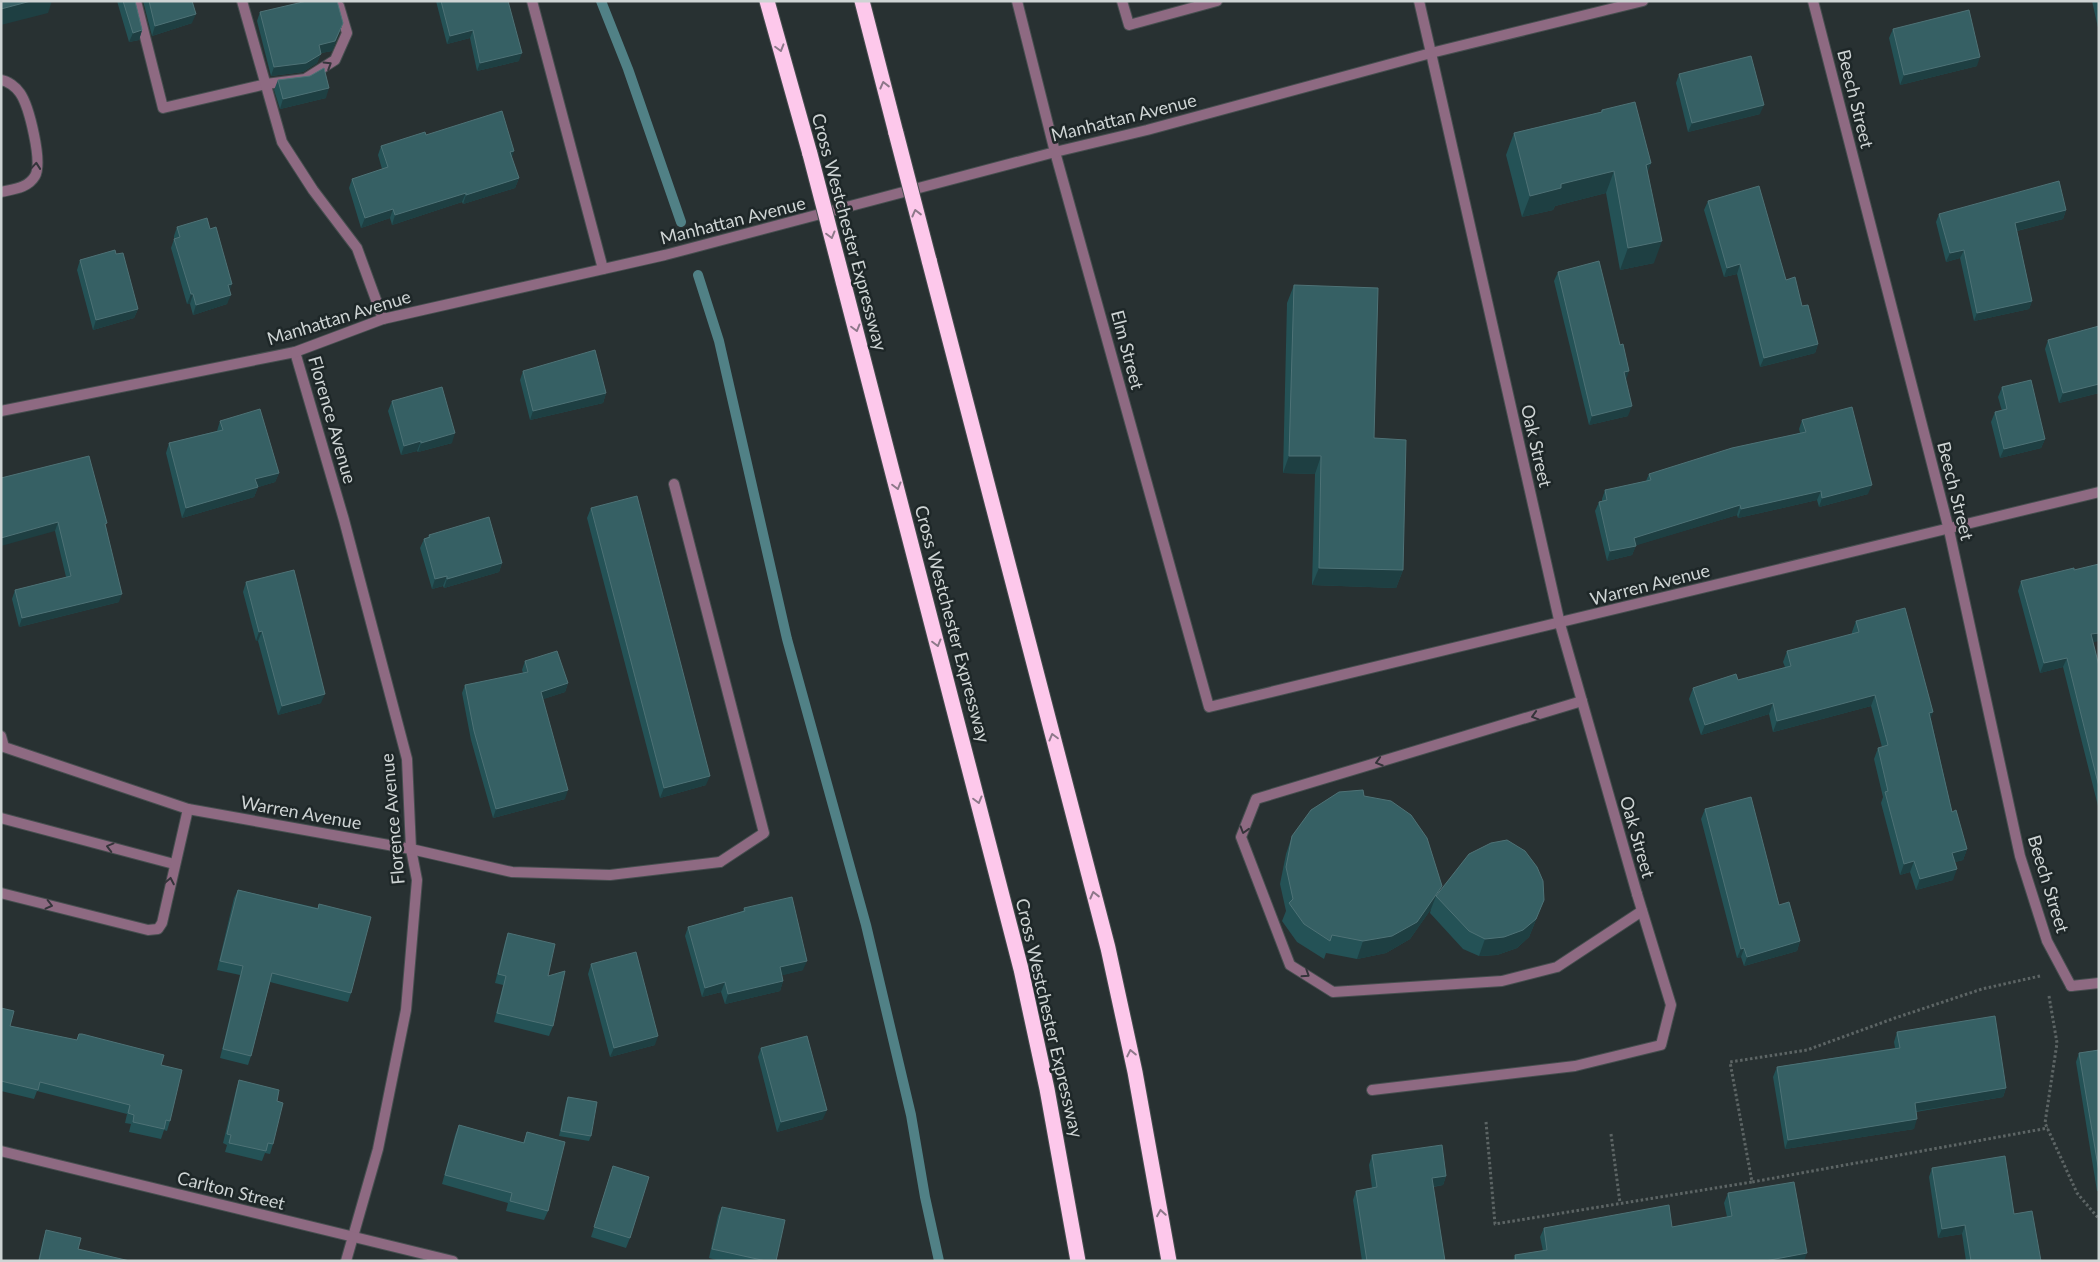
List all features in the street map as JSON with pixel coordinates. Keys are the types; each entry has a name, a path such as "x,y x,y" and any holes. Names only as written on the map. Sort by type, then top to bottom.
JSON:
{"highway":[{"name":"Cross Westchester Expressway","path":"767,1 844,281 1021,969 1047,1089 1078,1261"},
{"path":"862,1 1108,948 1135,1072 1169,1261"}],"street":[{"path":"136,1 163,108 266,84 305,79 336,60 347,33 338,6 333,1"},
{"path":"532,1 603,269"},
{"name":"Elm Street","path":"1017,1 1055,152 1209,707"},
{"path":"1122,1 1129,25 1217,1"},
{"name":"Oak Street","path":"1372,1090 1575,1066 1661,1045 1672,1005 1637,894 1560,624 1419,1"},
{"name":"Manhattan Avenue","path":"1,411 295,352 383,319 693,248 1055,152 1147,130 1431,53 1643,1"},
{"name":"Beech Street","path":"1813,1 1949,530 2020,856 2047,941 2071,986 2099,983"},
{"path":"243,2 282,142 313,190 357,248 383,319"},
{"path":"1,80 12,85 19,92 24,102 37,150 38,170 28,185 1,192"},
{"name":"Florence Avenue","path":"295,352 344,520 407,759 411,849 417,880 406,1010 378,1149 346,1261"},
{"name":"Warren Avenue","path":"1,736 4,747 188,809 411,849 512,872 610,875 720,862 764,833 674,484"},
{"name":"Warren Avenue","path":"1209,707 1560,624 2099,492"},
{"path":"1582,701 1256,799 1241,837 1290,964 1333,992 1502,981 1557,967 1642,911"},
{"path":"1,893 148,930 158,929 162,923 188,809"},
{"path":"1,818 174,864"},
{"name":"Carlton Street","path":"1,1151 352,1238 453,1261"}],"path":[{"path":"1752,1182 1730,1062 1807,1050 1982,989 2045,975"},
{"path":"2048,994 2057,1042 2045,1123 2077,1192 2099,1218"},
{"path":"1486,1122 1495,1224 1752,1182 2048,1128"},
{"path":"1611,1134 1620,1203"}],"building":[{"path":"1,1 31,1 1,9"},
{"path":"123,1 135,1 142,30 133,33"},
{"path":"149,1 192,1 196,14 155,26"},
{"path":"307,1 337,1 343,23 335,41 319,45 321,54 306,63 274,67 260,12"},
{"path":"441,1 508,1 522,53 480,63 473,30 450,36"},
{"path":"1969,10 1980,57 1904,75 1893,29"},
{"path":"1751,56 1764,105 1692,123 1679,74"},
{"path":"324,68 329,88 283,99 278,80 310,76"},
{"path":"1635,102 1651,163 1646,165 1662,241 1628,248 1614,171 1561,184 1561,188 1530,196 1514,133"},
{"path":"502,111 514,151 510,152 519,178 395,215 393,209 365,218 352,179 388,167 381,146 425,132 426,135"},
{"path":"2059,181 2066,210 2015,223 2032,301 1977,313 1964,250 1950,253 1939,214"},
{"path":"1759,186 1786,280 1795,277 1802,306 1808,305 1818,344 1764,358 1740,264 1727,268 1708,201"},
{"path":"207,218 210,229 216,227 232,284 228,285 231,295 196,305 174,239 180,237 177,227"},
{"path":"115,250 116,254 123,253 138,309 96,320 80,260"},
{"path":"1599,261 1620,345 1623,344 1629,371 1624,372 1632,406 1592,416 1558,272"},
{"path":"1294,285 1378,288 1374,438 1406,440 1403,570 1319,568 1321,456 1289,456"},
{"path":"2099,326 2099,384 2063,393 2048,340"},
{"path":"595,350 606,393 533,411 523,371"},
{"path":"2031,380 2045,439 2004,449 1995,412 2007,409 2002,387"},
{"path":"442,387 455,433 404,446 392,401"},
{"path":"1852,407 1872,485 1822,498 1821,491 1741,509 1740,505 1634,538 1636,546 1610,551 1599,502 1607,500 1605,490 1651,480 1649,474 1732,448 1806,432 1802,420"},
{"path":"260,409 279,473 255,479 258,487 186,508 169,443 223,430 220,421"},
{"path":"89,456 107,523 105,524 122,594 22,618 15,590 71,576 58,522 1,538 1,478"},
{"path":"637,496 710,776 664,788 591,508"},
{"path":"489,517 502,563 447,579 447,576 435,579 424,539 430,537 429,535"},
{"path":"2099,564 2099,633 2091,634 2099,666 2099,787 2067,658 2044,663 2021,581"},
{"path":"294,570 325,694 282,706 262,631 259,632 246,582"},
{"path":"1905,608 1933,712 1929,713 1952,812 1956,810 1967,849 1952,853 1957,869 1920,879 1914,861 1904,864 1885,792 1888,791 1878,748 1888,745 1875,695 1777,721 1773,703 1705,725 1693,688 1736,674 1738,680 1791,666 1787,651 1859,632 1856,621"},
{"path":"557,651 568,683 541,692 568,790 496,809 474,731 465,685 528,672 525,661"},
{"path":"1363,790 1364,796 1391,801 1411,815 1427,838 1442,886 1417,922 1392,936 1363,941 1332,935 1330,941 1304,924 1289,903 1293,899 1286,867 1292,836 1311,810 1339,792"},
{"path":"1751,797 1779,905 1789,902 1800,941 1747,957 1744,948 1741,949 1705,809"},
{"path":"1507,840 1525,851 1537,867 1543,881 1544,900 1536,919 1523,930 1504,937 1485,939 1469,931 1436,896 1469,854 1491,843"},
{"path":"238,890 318,909 319,904 371,917 351,993 272,973 251,1056 223,1049 243,966 220,961"},
{"path":"792,897 807,961 780,967 783,981 728,994 725,982 705,988 688,927 745,911 744,908"},
{"path":"508,933 555,944 548,976 565,971 553,1026 497,1013 506,976 498,974"},
{"path":"636,952 658,1036 614,1048 591,964"},
{"path":"1,1008 14,1011 10,1026 77,1040 79,1034 82,1034 164,1055 161,1065 182,1070 170,1121 166,1120 164,1129 133,1122 134,1115 128,1113 130,1105 40,1082 38,1090 1,1081"},
{"path":"1995,1016 2006,1088 1915,1103 1917,1119 1788,1140 1777,1067 1900,1048 1897,1032"},
{"path":"807,1036 827,1110 781,1122 761,1048"},
{"path":"2099,1050 2099,1172 2079,1053"},
{"path":"239,1080 279,1090 277,1101 283,1103 273,1144 268,1143 266,1151 229,1143 231,1135 227,1134"},
{"path":"568,1097 597,1102 591,1136 561,1131"},
{"path":"459,1125 524,1143 527,1132 565,1142 548,1211 510,1201 512,1193 445,1175"},
{"path":"1442,1145 1446,1176 1432,1178 1445,1261 1367,1261 1356,1191 1377,1187 1372,1155"},
{"path":"2005,1156 2014,1214 2032,1211 2041,1261 1971,1261 1965,1225 1942,1229 1932,1168"},
{"path":"613,1166 649,1177 630,1238 594,1227"},
{"path":"1794,1182 1807,1253 1765,1261 1516,1261 1515,1255 1547,1250 1544,1228 1669,1205 1672,1227 1732,1216 1728,1193"},
{"path":"722,1207 785,1220 776,1261 766,1261 712,1249"},
{"path":"46,1230 81,1238 78,1249 130,1261 39,1261"}],"waterway":[{"path":"601,1 628,69 681,222"},
{"path":"698,275 719,341 787,639 866,925 911,1115 925,1197 939,1261"}]}
